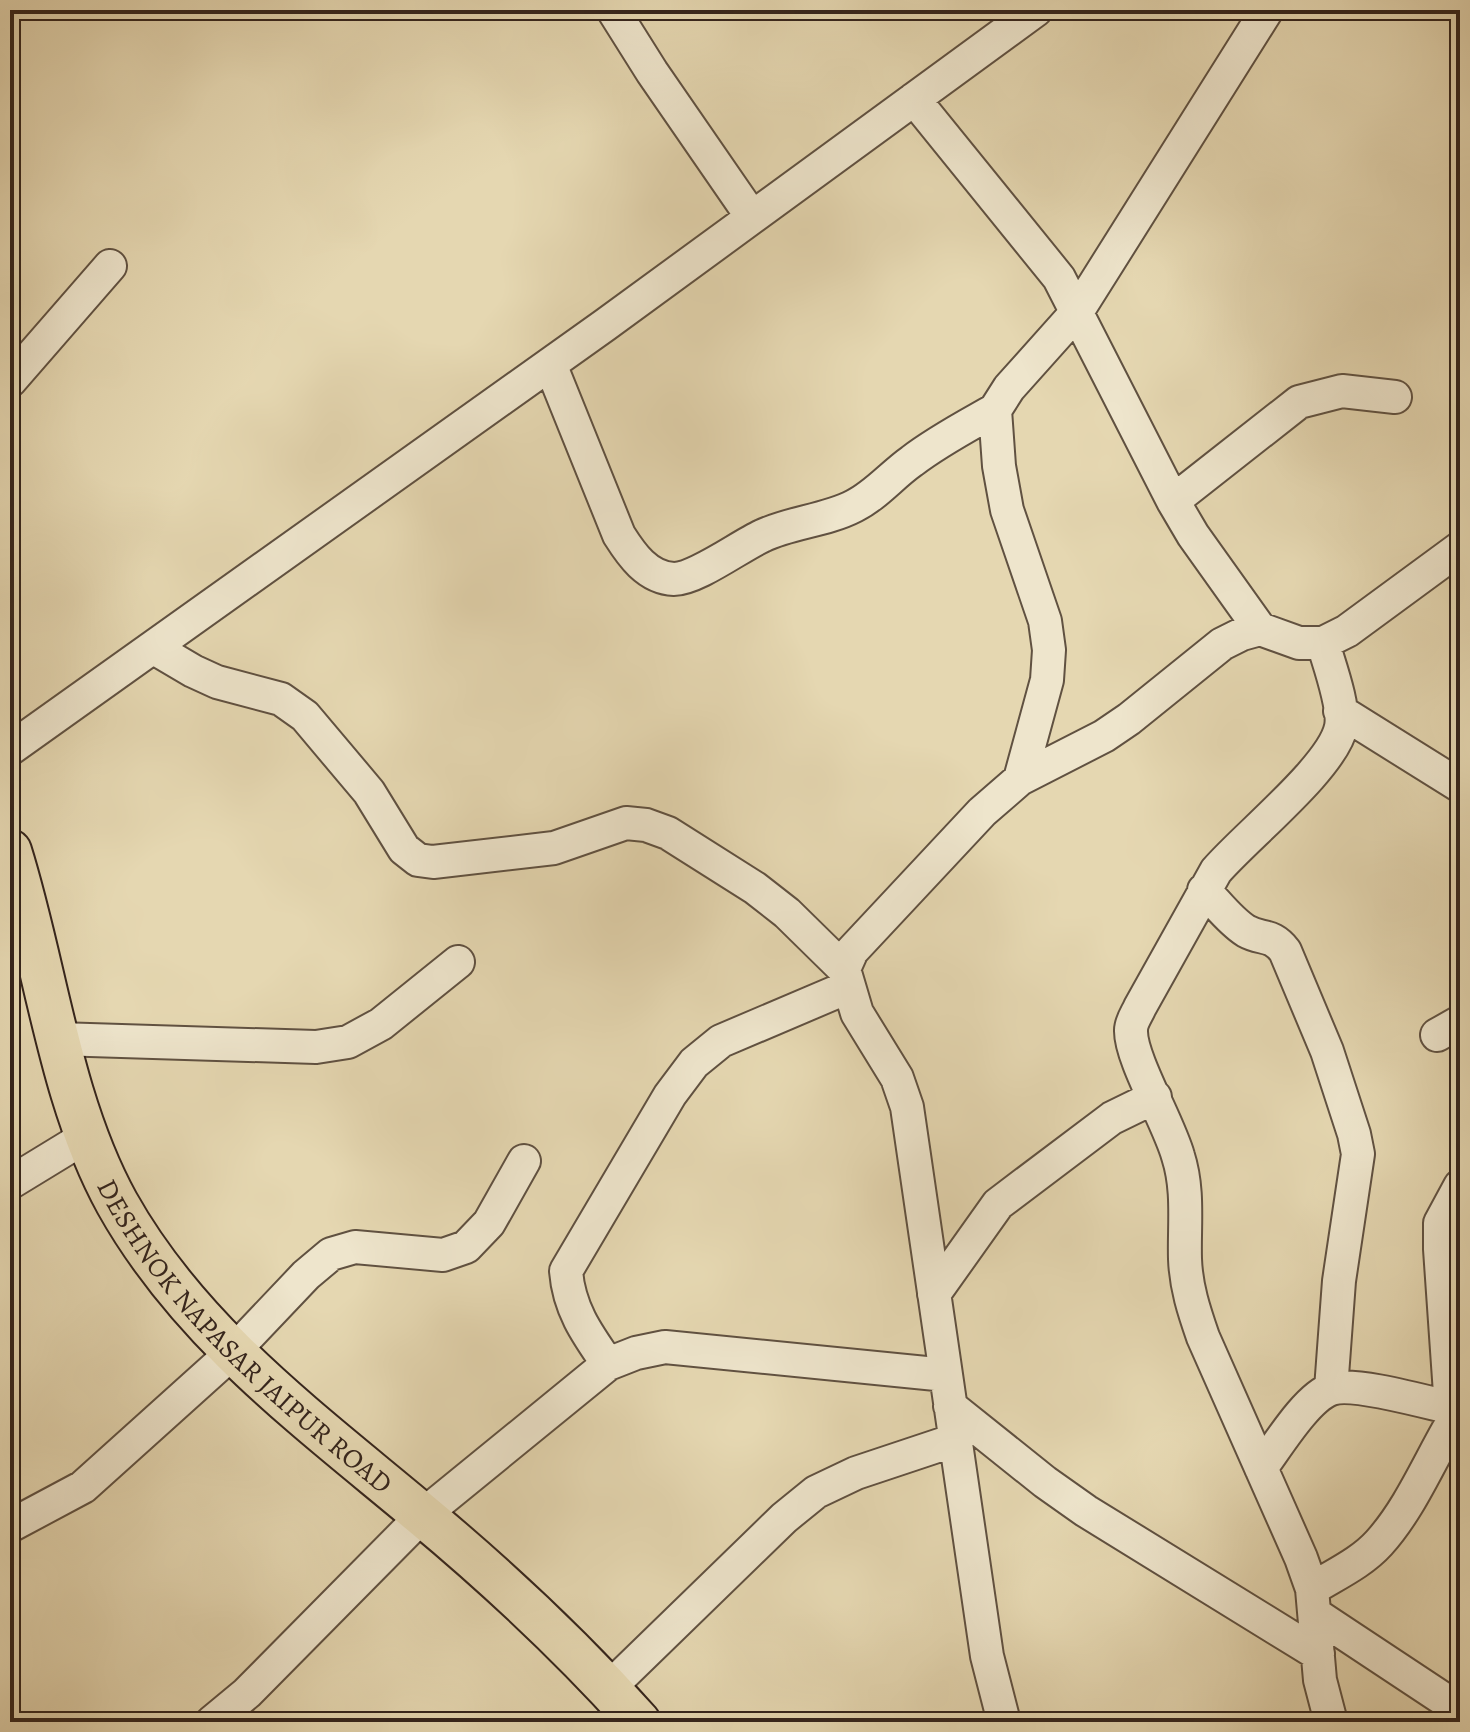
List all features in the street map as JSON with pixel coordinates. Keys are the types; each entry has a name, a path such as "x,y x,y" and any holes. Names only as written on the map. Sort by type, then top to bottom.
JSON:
{"main road":[{"name":"DESHNOK NAPASAR JAIPUR ROAD","path":"10,851 26,901 58,1039 87,1136 116,1201 151,1258 187,1305 233,1352 524,1606 609,1688 639,1722"}],"street":[{"path":"613,10 752,217"},
{"path":"10,749 550,364 1036,10"},
{"path":"550,364 619,535 635,560 655,573 675,579 702,569 763,535 828,518 857,505 929,448 995,410 1009,388 1077,312 1267,10"},
{"path":"914,99 1059,278 1173,501 1193,535 1260,629 1299,643 1323,643 1347,631 1460,548"},
{"path":"10,381 110,266"},
{"path":"1173,501 1299,402 1342,391 1395,397"},
{"path":"995,410 999,466 1007,510 1045,621 1049,650 1047,680 1020,779"},
{"path":"846,978 852,951 982,812 1020,779 1104,736 1222,644 1260,629"},
{"path":"1323,643 1341,727 1326,754 1297,790 1232,853 1204,890 1131,1028 1134,1050 1171,1133 1185,1185 1185,1262 1190,1300 1203,1337 1301,1558 1313,1601 1320,1680 1331,1722"},
{"path":"154,648 217,682 281,699 305,716 369,792 404,849 418,860 433,862 554,848 626,823 646,825 668,833 755,888 787,913 846,978 857,1013 897,1078 907,1107 987,1656 1004,1722"},
{"path":"1340,711 1460,786"},
{"path":"1204,890 1241,927 1250,933 1278,941 1285,951 1327,1051 1354,1134 1358,1154 1357,1174 1339,1281 1331,1389"},
{"path":"58,1039 316,1047 348,1042 381,1024 458,962"},
{"path":"608,1364 577,1319 568,1293 566,1271 670,1095 694,1063 721,1041 846,978"},
{"path":"934,1294 998,1204 1112,1118 1155,1097"},
{"path":"10,1183 87,1136"},
{"path":"10,1526 83,1487 233,1352 306,1275 331,1254 355,1247 443,1255 466,1247 489,1223 524,1161"},
{"path":"1313,1601 1378,1543 1398,1518 1457,1413 1440,1223 1460,1186"},
{"path":"212,1722 247,1693 423,1515 608,1364 636,1353 665,1347 948,1390 1045,1482 1086,1511 1318,1654"},
{"path":"1261,1468 1313,1401 1331,1389 1350,1387 1457,1413"},
{"path":"609,1688 784,1518 816,1492 856,1473 955,1440"},
{"path":"1313,1601 1460,1710"}]}
